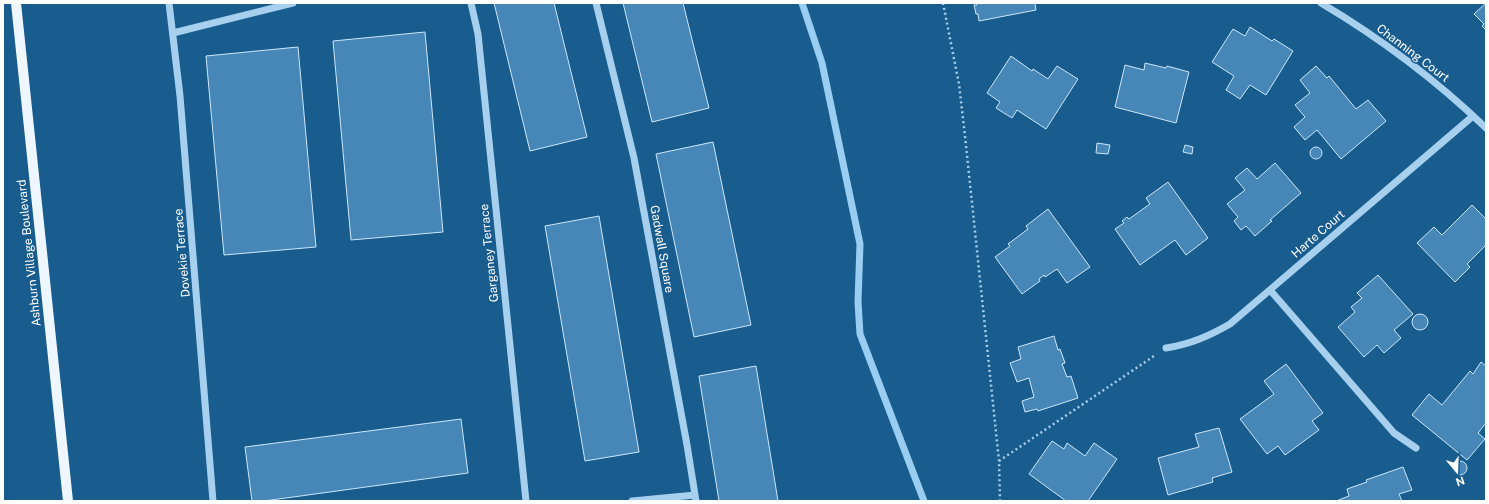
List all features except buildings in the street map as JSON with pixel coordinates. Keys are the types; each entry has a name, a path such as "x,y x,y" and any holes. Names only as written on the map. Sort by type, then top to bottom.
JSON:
{"main road":[{"name":"Ashburn Village Boulevard","path":"16,3 68,501"}],"street":[{"name":"Dovekie Terrace","path":"169,3 180,96 213,501"},
{"path":"173,33 293,3"},
{"name":"Garganey Terrace","path":"471,3 478,41 526,501"},
{"name":"Gadwall Square","path":"596,3 634,158 695,498"},
{"name":"Channing Court","path":"1321,3 1355,23 1414,65 1486,128"},
{"name":"Harte Court","path":"1166,348 1181,346 1207,337 1230,324 1473,116"},
{"path":"1270,290 1394,433 1416,448"},
{"path":"632,501 695,498"}],"path":[{"path":"943,3 962,106 998,461 1000,501"},
{"path":"998,461 1166,348"}],"waterway":[{"path":"802,3 822,63 860,244 858,302 860,334 924,501"}]}
